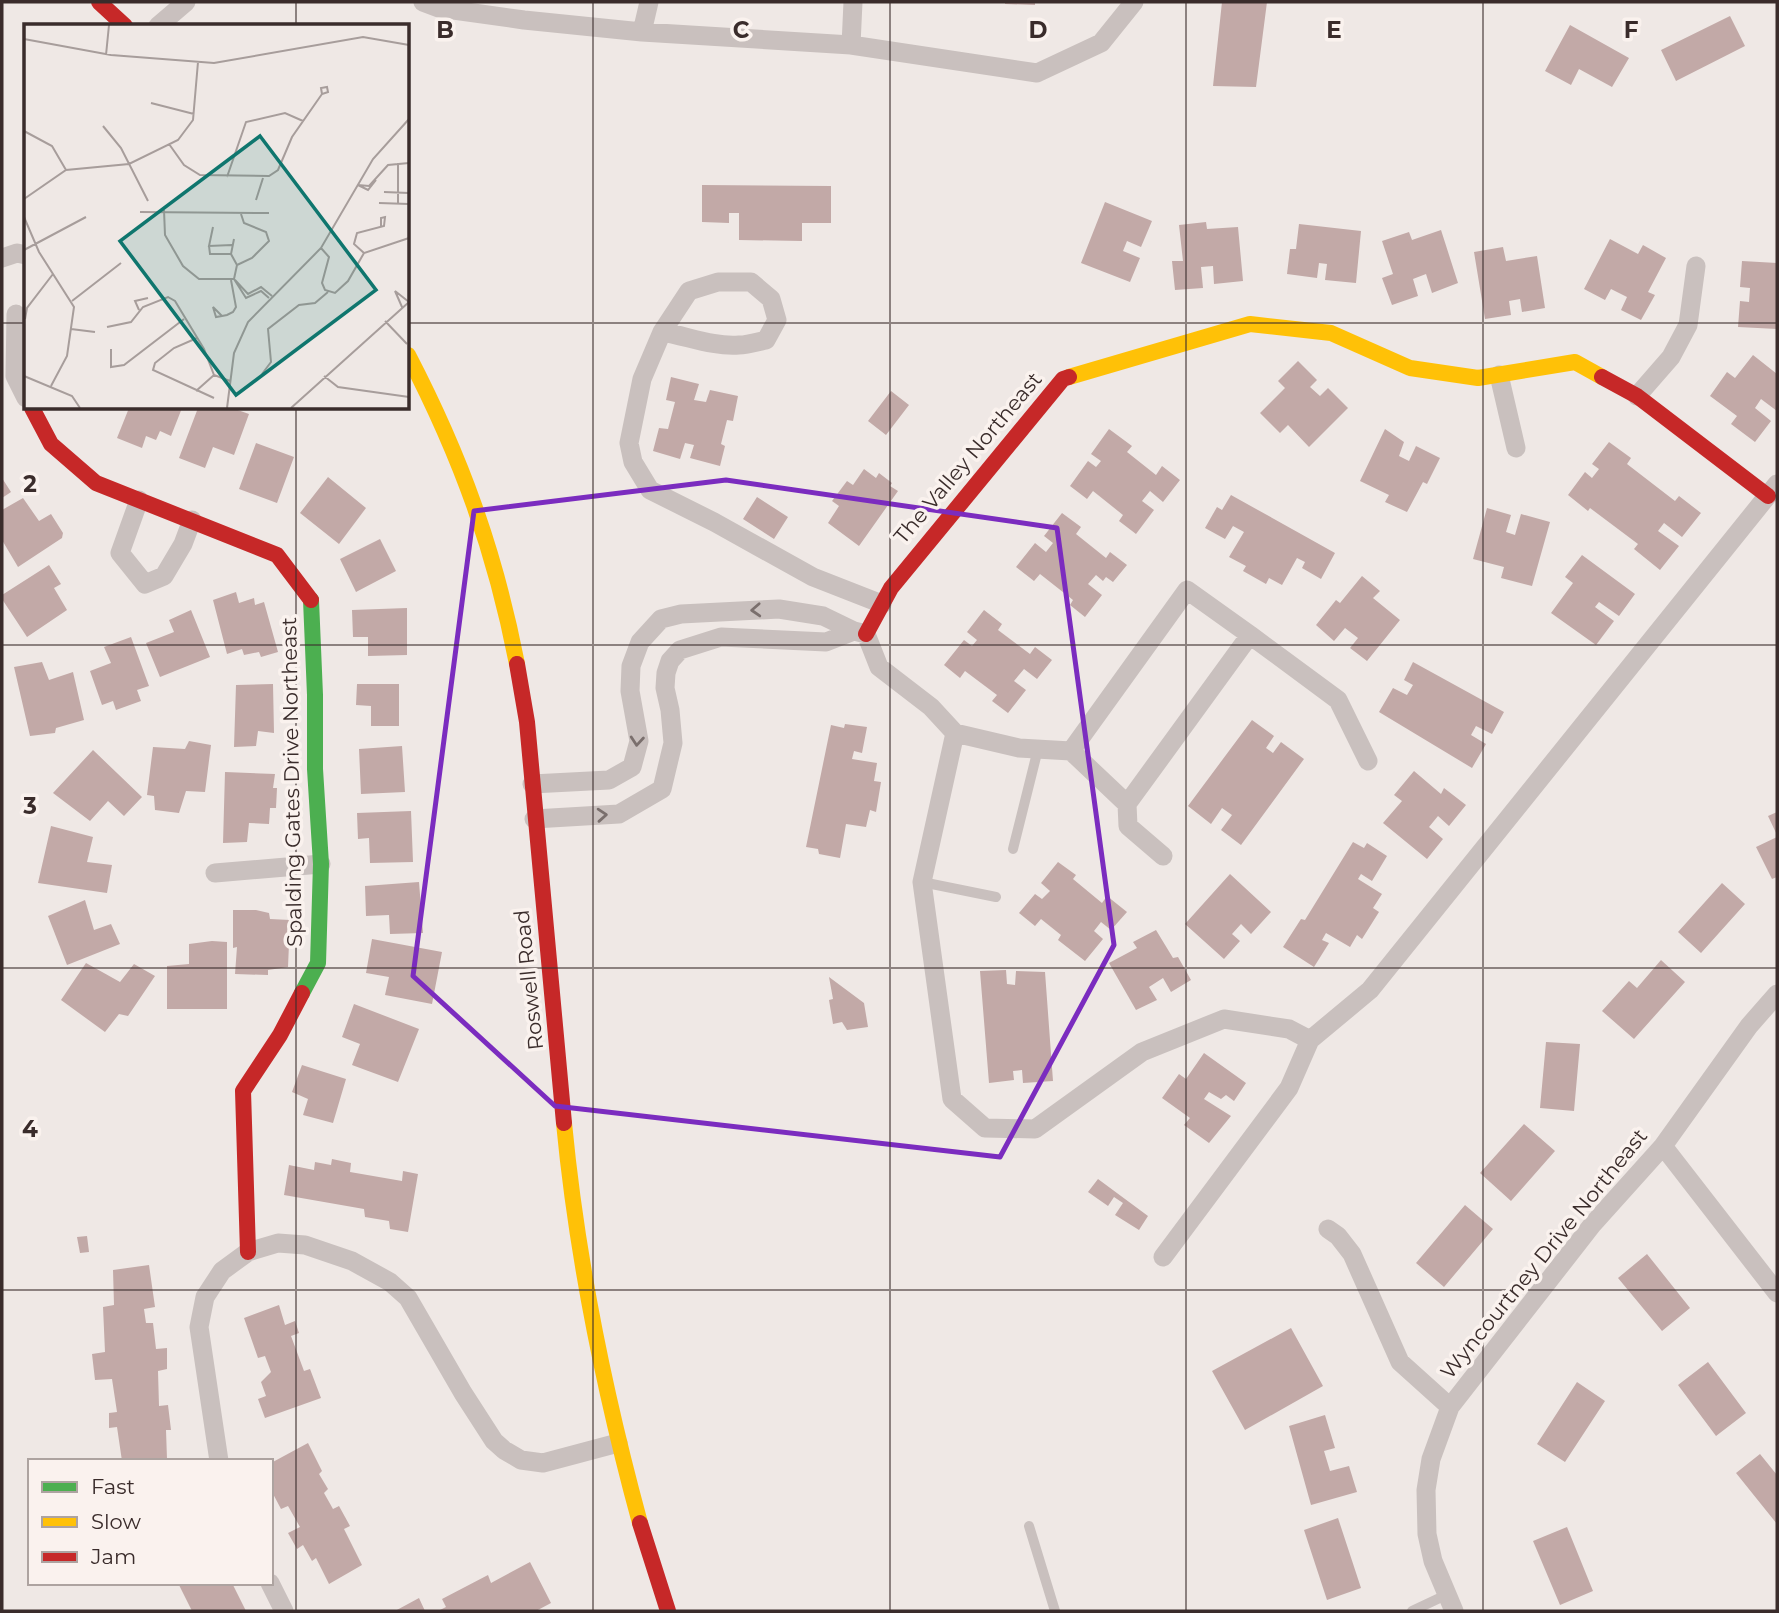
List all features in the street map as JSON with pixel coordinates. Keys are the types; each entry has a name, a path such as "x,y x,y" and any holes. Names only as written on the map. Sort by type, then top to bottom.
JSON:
{"street":[{"path":"99,2 123,24"},
{"path":"160,24 186,2"},
{"path":"642,32 649,2"},
{"path":"851,45 853,2"},
{"path":"433,4 642,32 851,45 1037,73 1101,43 1134,2"},
{"path":"2,258 24,255"},
{"path":"1637,396 1671,357 1688,325 1696,266"},
{"path":"662,332 715,344 739,345 766,340 777,320 771,299 751,282 718,282 689,291 662,332 642,379 629,443 633,462 650,490 813,577 882,604"},
{"path":"15,312 15,376 24,394"},
{"name":"The Valley Northeast","path":"860,633 891,588 1063,379 1250,324 1331,333 1410,368 1478,378 1575,362 1637,396 1772,490"},
{"name":"Roswell Road","path":"410,359 433,401 475,499 493,552 518,662 571,1194 591,1320 618,1443 649,1556 668,1611"},
{"path":"1499,375 1516,448"},
{"name":"Spalding Gates Drive Northeast","path":"33,410 51,444 96,483 277,555 311,600 315,769 321,863 318,963 280,1035 243,1091 248,1252"},
{"path":"1163,1257 1289,1088 1310,1040 1370,990 1772,490"},
{"path":"139,500 120,553 145,584 164,576 183,544 192,520"},
{"path":"1071,751 1187,590 1338,700 1368,761"},
{"path":"532,784 609,780 632,767 639,741 630,691 631,666 640,642 661,619 681,614 779,609 823,616 860,633 880,667 931,706 955,733 1019,748 1071,751 1127,804"},
{"path":"534,819 620,814 662,789 673,743 665,688 666,673 670,661 680,650 721,637 826,642 860,633"},
{"path":"1163,856 1128,827 1127,804 1250,635"},
{"path":"955,733 922,882 952,1099 985,1128 1035,1129 1142,1052 1224,1020 1289,1029 1310,1040"},
{"path":"215,873 321,863"},
{"name":"Wyncourtney Drive Northeast","path":"1450,1603 1433,1561 1427,1534 1426,1490 1431,1459 1450,1407 1592,1225 1663,1146 1749,1026 1777,994"},
{"path":"1663,1146 1777,1293"},
{"path":"1328,1229 1338,1236 1352,1254 1400,1362 1450,1407"},
{"path":"219,1459 199,1327 205,1297 222,1271 248,1252 278,1243 305,1245 352,1261 390,1282 408,1298 463,1393 494,1441 503,1450 521,1460 543,1463 618,1443"},
{"path":"271,1585 284,1611"}],"lane":[{"path":"1013,849 1038,749"},
{"path":"922,882 996,897"},
{"path":"1029,1526 1055,1611"},
{"path":"1412,1611 1450,1603"}],"highlighted area":[{"path":"726,480 1057,528 1114,945 1000,1157 555,1106 413,976 474,511"}],"building":[{"path":"1035,2 1035,5 1005,4"},
{"path":"1222,2 1267,2 1256,87 1213,86"},
{"path":"1730,16 1745,46 1676,81 1661,50"},
{"path":"1570,25 1629,58 1612,87 1579,69 1571,85 1545,71"},
{"path":"702,185 831,186 831,223 802,223 802,241 739,240 739,213 729,213 729,223 702,222"},
{"path":"1105,202 1152,221 1141,247 1127,241 1123,251 1140,258 1130,282 1081,263"},
{"path":"1206,222 1207,229 1238,227 1243,281 1214,284 1213,266 1201,267 1203,288 1175,290 1172,261 1183,261 1179,225"},
{"path":"1299,224 1361,231 1356,283 1325,280 1327,264 1319,263 1317,278 1287,274 1290,249 1296,249"},
{"path":"1441,230 1458,283 1432,293 1426,274 1413,279 1418,296 1392,305 1382,278 1393,274 1382,241 1409,232 1412,240"},
{"path":"1610,239 1638,254 1643,245 1666,258 1648,292 1655,295 1641,320 1621,310 1627,297 1611,289 1605,300 1584,289"},
{"path":"1503,247 1506,261 1537,256 1545,308 1522,312 1520,299 1509,301 1511,315 1485,319 1474,252"},
{"path":"1742,261 1777,263 1777,329 1738,327 1740,301 1749,302 1750,288 1740,287"},
{"path":"1753,355 1777,374 1777,411 1761,399 1755,408 1771,421 1755,442 1731,424 1737,416 1710,396 1727,372 1735,378"},
{"path":"1298,361 1317,380 1310,387 1320,396 1328,388 1348,408 1309,447 1288,425 1280,433 1260,413 1285,388 1278,381"},
{"path":"671,377 699,384 694,400 706,402 710,390 738,396 733,421 727,420 721,444 725,446 720,466 690,458 694,445 685,443 680,459 653,451 659,428 668,429 675,402 666,400"},
{"path":"891,391 909,405 886,435 868,421"},
{"path":"128,410 181,410 171,436 160,431 156,440 146,436 142,448 117,438"},
{"path":"197,410 238,410 249,414 234,455 213,447 205,468 179,458"},
{"path":"1109,429 1132,446 1127,452 1156,475 1162,466 1180,480 1163,502 1150,491 1142,501 1154,510 1136,534 1119,521 1123,515 1093,491 1087,499 1070,486 1088,461 1096,467 1101,461 1091,454"},
{"path":"1385,429 1404,442 1399,456 1409,461 1416,446 1440,458 1427,484 1423,482 1407,512 1385,502 1389,495 1360,481"},
{"path":"1609,442 1631,458 1627,464 1675,501 1679,496 1701,513 1682,537 1664,523 1658,531 1679,546 1660,570 1634,549 1638,544 1568,495 1585,472 1592,478 1599,469 1592,464"},
{"path":"256,443 294,457 277,503 239,489"},
{"path":"864,469 876,478 879,473 898,491 859,546 828,523 839,506 832,501 847,481 853,485"},
{"path":"328,477 366,508 339,544 300,513"},
{"path":"2,478 11,492 2,498"},
{"path":"1231,495 1335,553 1321,579 1302,568 1305,562 1297,558 1282,585 1269,578 1266,584 1243,571 1246,566 1229,557 1244,532 1233,526 1225,539 1205,528 1217,507 1222,510"},
{"path":"757,497 788,517 774,539 743,519"},
{"path":"23,498 39,521 51,514 63,533 62,538 18,567 2,540 2,510"},
{"path":"1487,508 1511,515 1506,532 1515,535 1521,514 1550,522 1532,586 1501,578 1504,567 1473,559"},
{"path":"1062,513 1081,527 1076,534 1106,558 1110,552 1127,565 1113,582 1106,577 1103,581 1096,575 1088,584 1102,595 1085,617 1070,605 1073,600 1040,574 1034,581 1016,567 1035,543 1046,552 1053,543 1044,536"},
{"path":"380,539 396,571 356,592 340,559"},
{"path":"1582,555 1635,594 1619,616 1599,602 1595,607 1614,621 1596,645 1551,613 1573,583 1565,577"},
{"path":"49,565 61,584 54,588 67,610 27,637 2,595"},
{"path":"1362,576 1380,591 1373,598 1400,620 1367,661 1350,648 1358,638 1345,628 1334,641 1316,625 1336,600 1340,603"},
{"path":"236,592 239,603 254,598 255,605 264,602 278,652 261,657 259,652 244,655 242,649 227,654 213,600"},
{"path":"407,608 407,655 368,656 368,637 353,637 352,610"},
{"path":"191,610 210,657 160,677 146,643 174,632 169,620"},
{"path":"984,610 1002,624 998,630 1030,654 1035,647 1052,660 1037,679 1024,669 1014,681 1026,690 1008,713 992,701 997,695 965,671 960,678 944,665 964,640 972,646 977,640 967,632"},
{"path":"131,637 149,686 137,690 141,701 116,710 113,701 102,705 90,671 111,663 104,647"},
{"path":"42,662 49,680 73,672 84,720 56,728 55,733 30,736 14,667"},
{"path":"1413,662 1504,712 1492,734 1476,726 1471,735 1486,744 1472,768 1379,712 1393,688 1407,695 1413,685 1404,680"},
{"path":"273,684 274,733 258,731 256,746 234,747 236,685"},
{"path":"357,684 399,684 399,726 371,726 371,706 356,705"},
{"path":"1252,720 1274,736 1266,748 1273,753 1281,742 1304,759 1241,845 1221,830 1232,815 1222,808 1211,824 1188,806"},
{"path":"845,724 867,727 862,753 854,751 852,759 877,763 874,781 881,782 876,812 870,810 866,827 846,824 840,858 819,854 818,849 806,847 831,725 844,728"},
{"path":"189,741 211,745 205,792 186,791 179,813 155,810 154,796 147,795 153,747 185,749"},
{"path":"402,746 405,792 361,794 359,749"},
{"path":"93,750 142,797 124,816 108,801 90,821 53,793"},
{"path":"1414,771 1441,794 1444,788 1466,805 1449,826 1438,816 1429,827 1443,839 1427,859 1383,823 1402,801 1394,795"},
{"path":"225,772 275,774 273,788 277,788 276,808 270,808 269,824 249,823 247,842 223,843"},
{"path":"411,811 413,862 370,863 369,838 358,839 357,813"},
{"path":"1777,812 1777,835 1768,816"},
{"path":"51,826 93,837 87,862 112,865 107,893 38,883"},
{"path":"1777,837 1777,877 1772,879 1756,847"},
{"path":"1353,842 1364,848 1367,843 1387,856 1372,881 1361,874 1358,879 1382,894 1373,908 1379,912 1362,939 1357,935 1350,947 1326,933 1322,940 1329,943 1314,967 1283,947 1301,919 1305,920"},
{"path":"1058,862 1076,875 1073,879 1102,903 1107,896 1127,912 1111,930 1101,922 1094,931 1103,939 1085,961 1058,940 1061,935 1041,919 1035,926 1019,913 1035,894 1042,899 1050,891 1041,883"},
{"path":"1230,874 1271,912 1251,934 1241,924 1232,934 1240,941 1224,959 1185,924"},
{"path":"419,882 423,933 390,934 389,915 366,916 365,886"},
{"path":"1722,883 1745,904 1701,953 1678,932"},
{"path":"85,900 94,930 111,924 120,944 67,965 48,916"},
{"path":"233,910 256,910 269,913 270,919 290,920 288,967 268,970 268,975 235,974 237,947 233,948"},
{"path":"1156,930 1173,958 1178,957 1191,980 1171,992 1163,978 1149,987 1157,1000 1136,1010 1109,963 1137,948 1133,942"},
{"path":"372,939 442,952 432,1004 385,995 389,977 366,973"},
{"path":"227,942 227,1009 167,1009 167,966 189,964 189,944"},
{"path":"1661,960 1685,982 1634,1039 1602,1011 1629,981 1637,988"},
{"path":"86,963 120,982 134,964 155,976 128,1016 119,1014 105,1032 61,1000"},
{"path":"1006,970 1007,984 1015,985 1016,971 1045,972 1053,1081 1023,1083 1022,1070 1013,1071 1014,1080 989,1083 980,971"},
{"path":"829,977 864,1003 868,1027 847,1030 842,1022 833,1024 829,1000 833,999"},
{"path":"354,1004 419,1029 398,1082 352,1065 360,1044 342,1037"},
{"path":"1546,1042 1580,1044 1574,1111 1540,1108"},
{"path":"1204,1053 1246,1083 1234,1101 1226,1095 1221,1099 1209,1092 1204,1099 1231,1116 1209,1143 1184,1125 1190,1118 1162,1098 1179,1074 1186,1079"},
{"path":"302,1065 346,1079 333,1123 303,1115 308,1099 292,1092"},
{"path":"1524,1124 1555,1151 1511,1201 1480,1173"},
{"path":"332,1159 351,1163 350,1172 402,1181 403,1171 418,1174 408,1232 390,1229 389,1221 365,1217 364,1209 284,1195 289,1165 314,1170 315,1162 331,1165"},
{"path":"1098,1179 1148,1216 1139,1230 1115,1215 1123,1203 1114,1197 1108,1206 1088,1192"},
{"path":"1465,1205 1493,1229 1444,1287 1416,1263"},
{"path":"87,1236 89,1252 80,1253 77,1237"},
{"path":"1647,1254 1690,1308 1662,1331 1618,1278"},
{"path":"149,1265 155,1307 144,1309 146,1323 153,1323 156,1349 167,1348 167,1369 158,1371 159,1406 168,1405 171,1430 166,1430 167,1459 122,1459 117,1427 109,1428 109,1413 117,1412 112,1379 95,1380 92,1354 105,1352 103,1307 114,1305 113,1270"},
{"path":"279,1305 285,1325 295,1321 299,1333 291,1336 304,1371 310,1369 321,1398 265,1418 258,1399 266,1396 261,1382 271,1372 265,1356 258,1358 244,1318"},
{"path":"1291,1328 1323,1386 1245,1430 1212,1371"},
{"path":"1708,1362 1746,1413 1716,1436 1678,1385"},
{"path":"1577,1382 1605,1401 1565,1462 1537,1444"},
{"path":"1325,1415 1335,1448 1324,1451 1330,1471 1349,1466 1357,1492 1311,1505 1289,1426"},
{"path":"308,1443 322,1471 319,1474 328,1489 324,1493 333,1509 339,1506 350,1526 344,1529 362,1565 329,1584 316,1558 312,1561 303,1545 297,1549 288,1533 300,1527 288,1506 281,1509 273,1494 273,1462"},
{"path":"1760,1454 1777,1475 1777,1524 1736,1473"},
{"path":"1338,1518 1361,1588 1327,1600 1304,1530"},
{"path":"1567,1527 1593,1591 1560,1605 1533,1541"},
{"path":"530,1562 551,1603 536,1611 438,1611 446,1607 442,1599 488,1575 491,1583"},
{"path":"179,1585 233,1585 246,1611 192,1611"},
{"path":"419,1598 425,1611 395,1611"}],"traffic: fast":[{"path":"302,993 318,963 321,864 315,769 311,600"}],"traffic: slow":[{"path":"1069,377 1250,324 1331,333 1410,368 1478,378 1575,362 1602,377"},
{"path":"410,359 444,430 474,505 498,582 517,664"},
{"path":"564,1123 576,1224 593,1324 640,1523"}],"traffic: jam":[{"path":"99,2 123,24"},
{"path":"866,634 891,588 1063,379 1069,377"},
{"path":"1602,377 1637,396 1768,496"},
{"path":"33,410 51,444 96,483 277,555 311,600"},
{"path":"517,664 527,722 564,1123"},
{"path":"248,1252 243,1091 280,1035 302,993"},
{"path":"640,1523 668,1611"}]}
